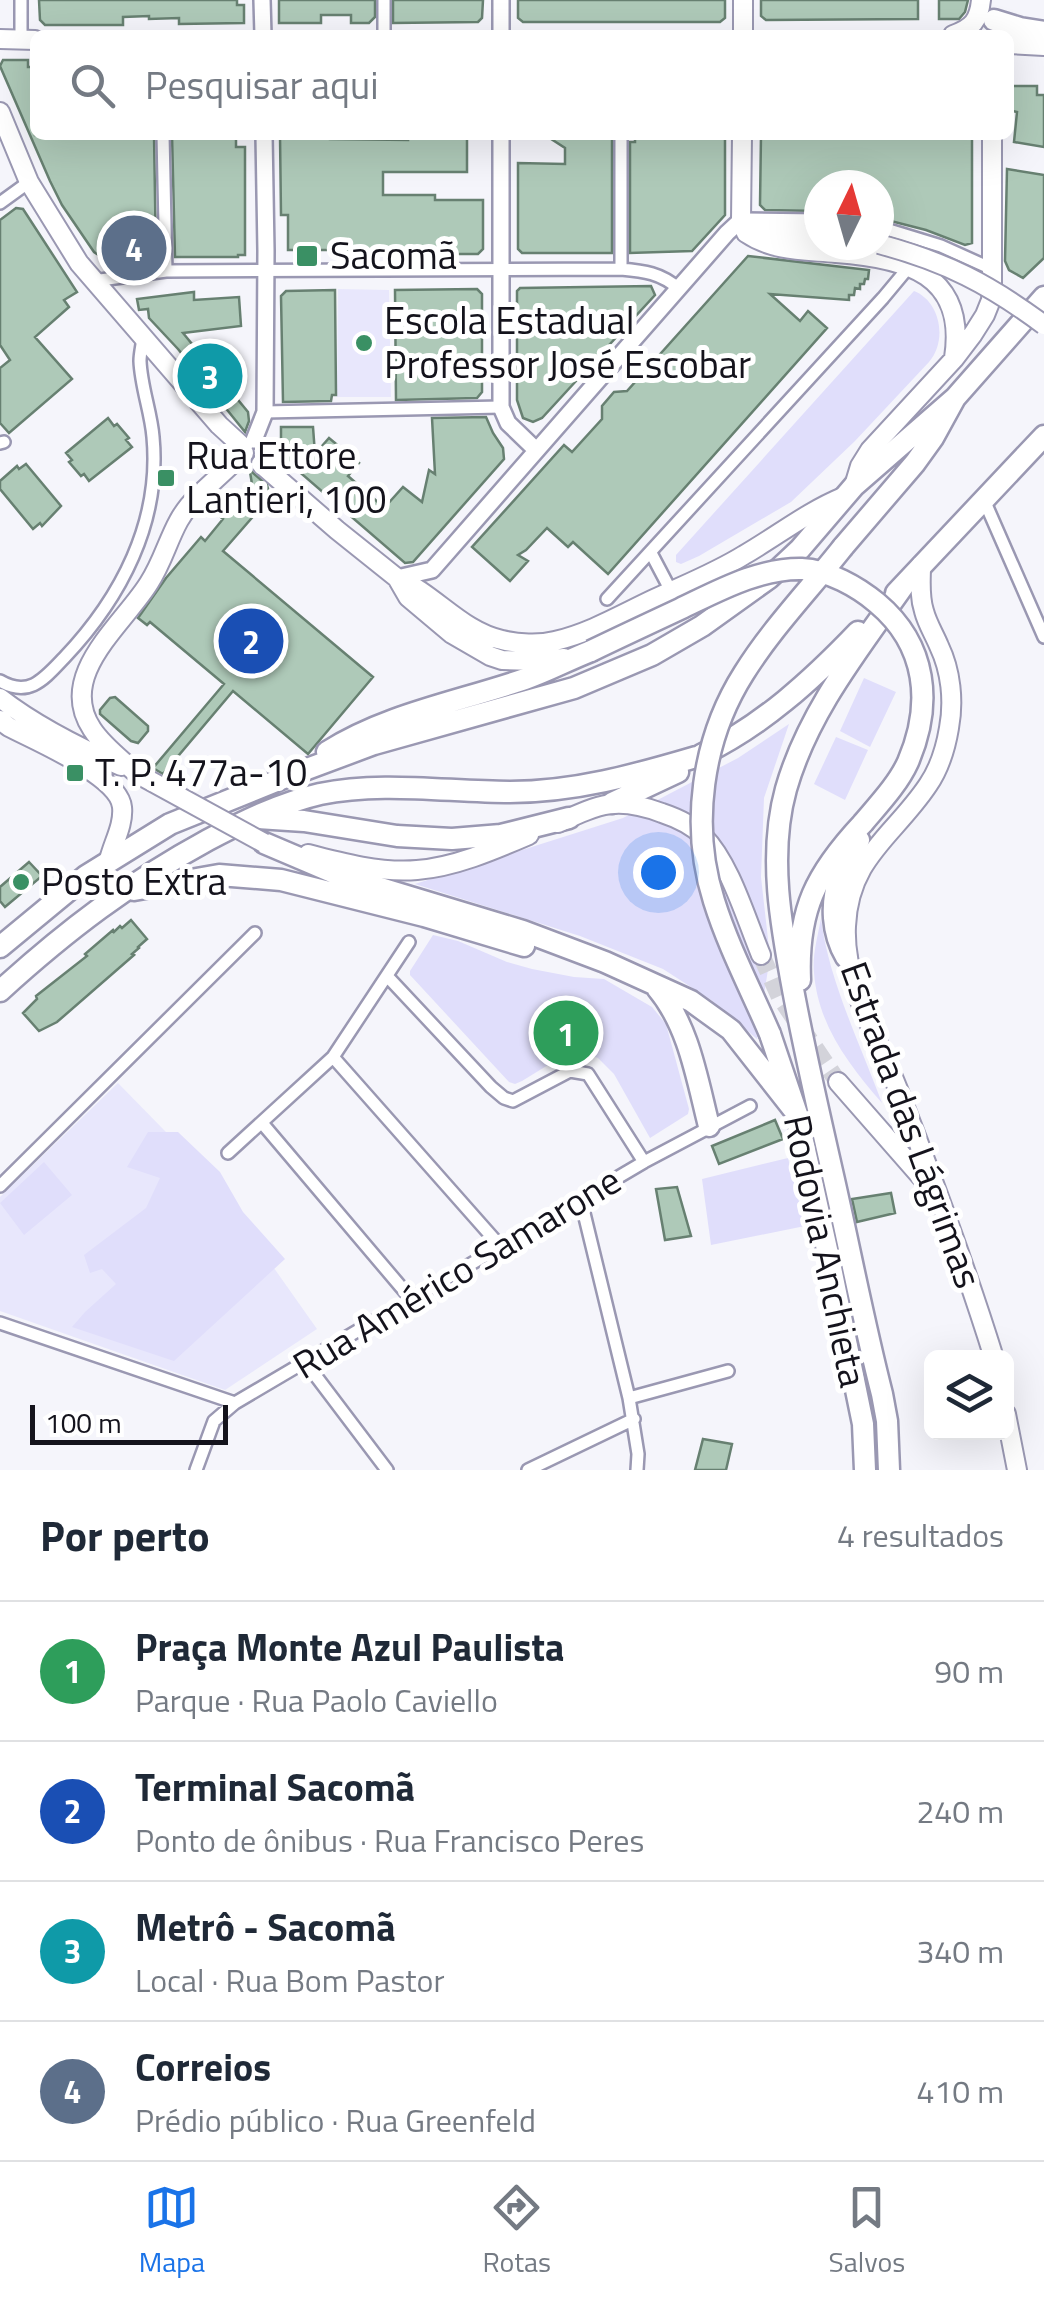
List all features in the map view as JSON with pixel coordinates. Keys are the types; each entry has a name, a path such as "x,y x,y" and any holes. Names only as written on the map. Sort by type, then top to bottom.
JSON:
{"highway":[{"path":"0,947 86,876 170,824 374,744 574,688 652,655 702,626 769,578 800,549 849,492 955,398 1044,297"},
{"name":"Rodovia Anchieta","path":"865,1470 863,1424 797,1114 770,1034 714,901 706,868 702,817 706,771 716,728 744,671 914,464 955,398"},
{"path":"612,803 679,771 696,757 744,732 788,698 831,660 1044,436"},
{"path":"1024,460 1044,449"},
{"path":"291,774 356,734 528,678 761,574 804,569 865,592 894,617 912,648 923,685 922,718 907,764 825,868 814,888 800,943 802,1037"},
{"path":"802,1037 777,882 779,827 786,788 808,731 832,687 904,585"},
{"path":"0,990 117,894 251,817 321,794 371,788 511,792 571,788 696,757"},
{"path":"251,817 397,836 452,839 501,835 569,818"},
{"path":"846,957 838,940 834,909 840,876 856,846 861,826"},
{"path":"264,843 324,870 523,931 692,1000 731,1030 797,1114"},
{"path":"117,894 192,878 251,876 424,916 552,952 592,957"},
{"path":"653,982 683,1031 709,1126"},
{"name":"Rodovia Anchieta","path":"802,1037 882,1394 888,1470"}],"main road":[{"path":"743,30 744,0"},
{"path":"965,30 976,22 981,0"},
{"path":"0,39 28,40"},
{"path":"0,112 29,182 79,263 218,425 247,447 186,507 155,574 99,649 85,677 83,708 94,732 136,772"},
{"path":"742,140 741,220 746,233 798,251 871,257 908,268 938,284 954,313 954,359"},
{"path":"261,464 397,578 415,585 483,634 542,643 589,630 728,564 849,492 870,450 954,359 985,315 991,300 992,140"},
{"path":"741,220 772,232 804,234"},
{"path":"894,248 968,275 1044,325"},
{"name":"Estrada das Lágrimas","path":"921,566 924,612 950,682 949,728 930,783 874,847 857,876 850,894 846,957 991,1350"},
{"path":"397,578 408,597 452,634 490,656 536,662 585,653"},
{"path":"0,698 91,753 136,772 264,843 346,863 417,870 486,853 612,803 655,810 704,836 730,881 761,955"},
{"path":"3,728 81,764 116,790 121,799 122,818 109,860"},
{"path":"838,1082 937,1195"},
{"path":"863,1110 876,1115 889,1113 899,1092"},
{"path":"1011,1440 1017,1470"}],"street":[{"path":"21,0 28,40"},
{"path":"262,0 263,30"},
{"path":"384,0 384,30"},
{"path":"501,0 501,30"},
{"path":"163,140 166,270"},
{"path":"247,447 264,412 264,140"},
{"path":"500,140 501,408 508,423 536,450"},
{"path":"621,140 621,269"},
{"path":"0,203 29,182"},
{"path":"397,578 432,570 733,226 751,218 804,220"},
{"path":"894,232 941,246 992,269"},
{"path":"607,599 908,268"},
{"path":"93,280 166,270 621,269 650,272 679,289"},
{"path":"0,681 12,688 30,687 60,662 86,635 139,548 149,506 154,448 140,362 143,338"},
{"path":"264,412 501,408"},
{"path":"984,500 1044,637"},
{"path":"651,553 671,591"},
{"path":"432,570 434,601"},
{"path":"0,1186 256,933"},
{"path":"228,1153 333,1057 410,942"},
{"path":"387,976 504,1098 518,1100 570,1071 588,1074 644,1162"},
{"path":"333,1057 501,1247"},
{"name":"Rua Américo Samarone","path":"196,1470 214,1421 235,1404 644,1162 750,1106"},
{"path":"262,1123 412,1300"},
{"path":"581,1201 634,1419 637,1470"},
{"path":"0,1323 235,1404"},
{"path":"306,1363 386,1470"},
{"path":"629,1398 728,1370"},
{"path":"528,1470 634,1419"}],"shaded area":[{"name":"Escola Estadual Professor José Escobar","path":"338,289 389,290 391,397 337,397"},
{"path":"914,291 930,303 938,322 938,343 929,362 791,502 699,556 681,564 676,562 676,555"},
{"path":"864,678 896,692 870,747 840,731"},
{"path":"789,724 764,798 761,877 770,957 757,1039 711,1000 663,969 580,936 415,884 623,818 738,758"},
{"path":"836,737 868,750 845,800 814,784"},
{"path":"821,918 838,988 882,1103 847,1059 822,1010 814,966"},
{"path":"433,935 532,969 604,979 652,1007 666,1024 688,1114 650,1138 614,1074 598,1058 581,1052 566,1054 515,1084 509,1082 410,975"},
{"path":"118,1083 209,1176 317,1329 225,1390 0,1311 0,1197"},
{"path":"148,1132 178,1132 220,1172 243,1212 285,1259 174,1361 72,1327 116,1284 102,1269 90,1273 84,1255 146,1208 160,1178 127,1167"},
{"path":"788,1158 805,1226 711,1245 702,1179"},
{"path":"44,1162 72,1195 24,1235 0,1203"}],"building":[{"path":"39,0 237,0 237,5 244,5 244,23 179,24 179,18 149,16 123,17 123,25 45,25 40,20"},
{"path":"279,0 375,0 375,17 369,23 351,23 351,15 321,15 321,23 279,23"},
{"path":"393,0 483,0 482,18 478,22 393,23"},
{"path":"518,0 725,0 725,18 720,22 523,22 518,18"},
{"path":"761,0 918,0 918,19 766,20 761,16"},
{"path":"939,0 968,0 959,19 939,19"},
{"path":"3,60 28,60 30,135 0,66"},
{"path":"1014,86 1037,86 1037,95 1044,95 1044,147 1014,142"},
{"path":"32,140 154,140 156,257 100,256 94,252 50,181"},
{"path":"172,140 236,140 236,147 245,147 245,255 175,257"},
{"path":"280,140 467,140 467,172 383,172 383,195 483,200 483,249 478,254 288,250 288,215 281,215"},
{"path":"553,140 612,140 612,253 522,253 518,249 518,163 565,164 565,148"},
{"path":"725,140 725,215 692,251 630,253 630,142"},
{"path":"761,140 972,140 972,243 965,245 894,222 894,170 804,170 804,211 765,210 760,205"},
{"path":"1007,169 1044,175 1044,258 1023,278 1009,270 1005,261"},
{"path":"16,208 23,209 77,292 64,300 69,307 35,337 72,379 9,433 0,423 0,368 10,360 0,345 0,220"},
{"path":"748,256 869,270 868,279 860,284 860,289 855,288 849,300 770,294 800,321 808,311 827,328 608,574 573,542 568,547 547,528 518,555 528,561 510,581 472,547 564,445 572,452 602,419 602,406 614,392 627,391"},
{"path":"651,286 655,295 542,418 533,422 523,418 517,400 517,291"},
{"path":"477,289 482,294 482,392 477,398 396,400 395,290"},
{"path":"335,290 336,395 332,395 331,401 283,402 281,296 286,291"},
{"path":"194,292 194,300 239,297 241,326 183,333 248,412 245,432 149,318 148,309 139,310 137,299"},
{"path":"486,417 503,448 504,459 413,562 405,563 281,456 281,427 313,427 315,454 329,438 359,463 348,476 380,504 385,507 403,487 422,502 429,470 435,474 432,418"},
{"path":"108,418 129,438 126,440 132,447 89,481 69,462 72,460 66,453"},
{"path":"26,464 61,506 42,526 40,523 33,529 0,489 0,481 17,466 19,469"},
{"path":"249,466 267,485 270,497 223,551 373,677 308,754 233,691 163,774 153,768 224,684 150,622 147,625 138,618 201,537 205,541 223,519 207,505 208,501 214,498 229,511 252,484"},
{"path":"115,697 148,726 138,743 100,714 110,698"},
{"name":"Posto Extra","path":"29,862 42,876 5,907 0,901 0,887"},
{"path":"131,920 147,939 134,955 57,1022 39,1031 23,1013 36,996 113,930"},
{"path":"775,1120 783,1139 719,1164 712,1146"},
{"path":"677,1187 691,1236 665,1240 656,1189"},
{"path":"891,1193 895,1213 857,1222 852,1199"},
{"path":"703,1439 732,1444 726,1470 695,1470"}],"tunnel":[{"path":"761,955 780,997 838,1082"}],"place":[{"name":"Correios","path":"134,248"},
{"name":"Sacomã","path":"307,256"},
{"name":"Escola Estadual Professor José Escobar","path":"364,343"},
{"name":"Metrô - Sacomã","path":"210,376"},
{"name":"Rua Ettore Lantieri, 100","path":"166,478"},
{"name":"Terminal Sacomã","path":"251,641"},
{"name":"T. P. 477a-10","path":"75,773"},
{"name":"Posto Extra","path":"21,882"},
{"name":"Praça Monte Azul Paulista","path":"566,1033"}]}
